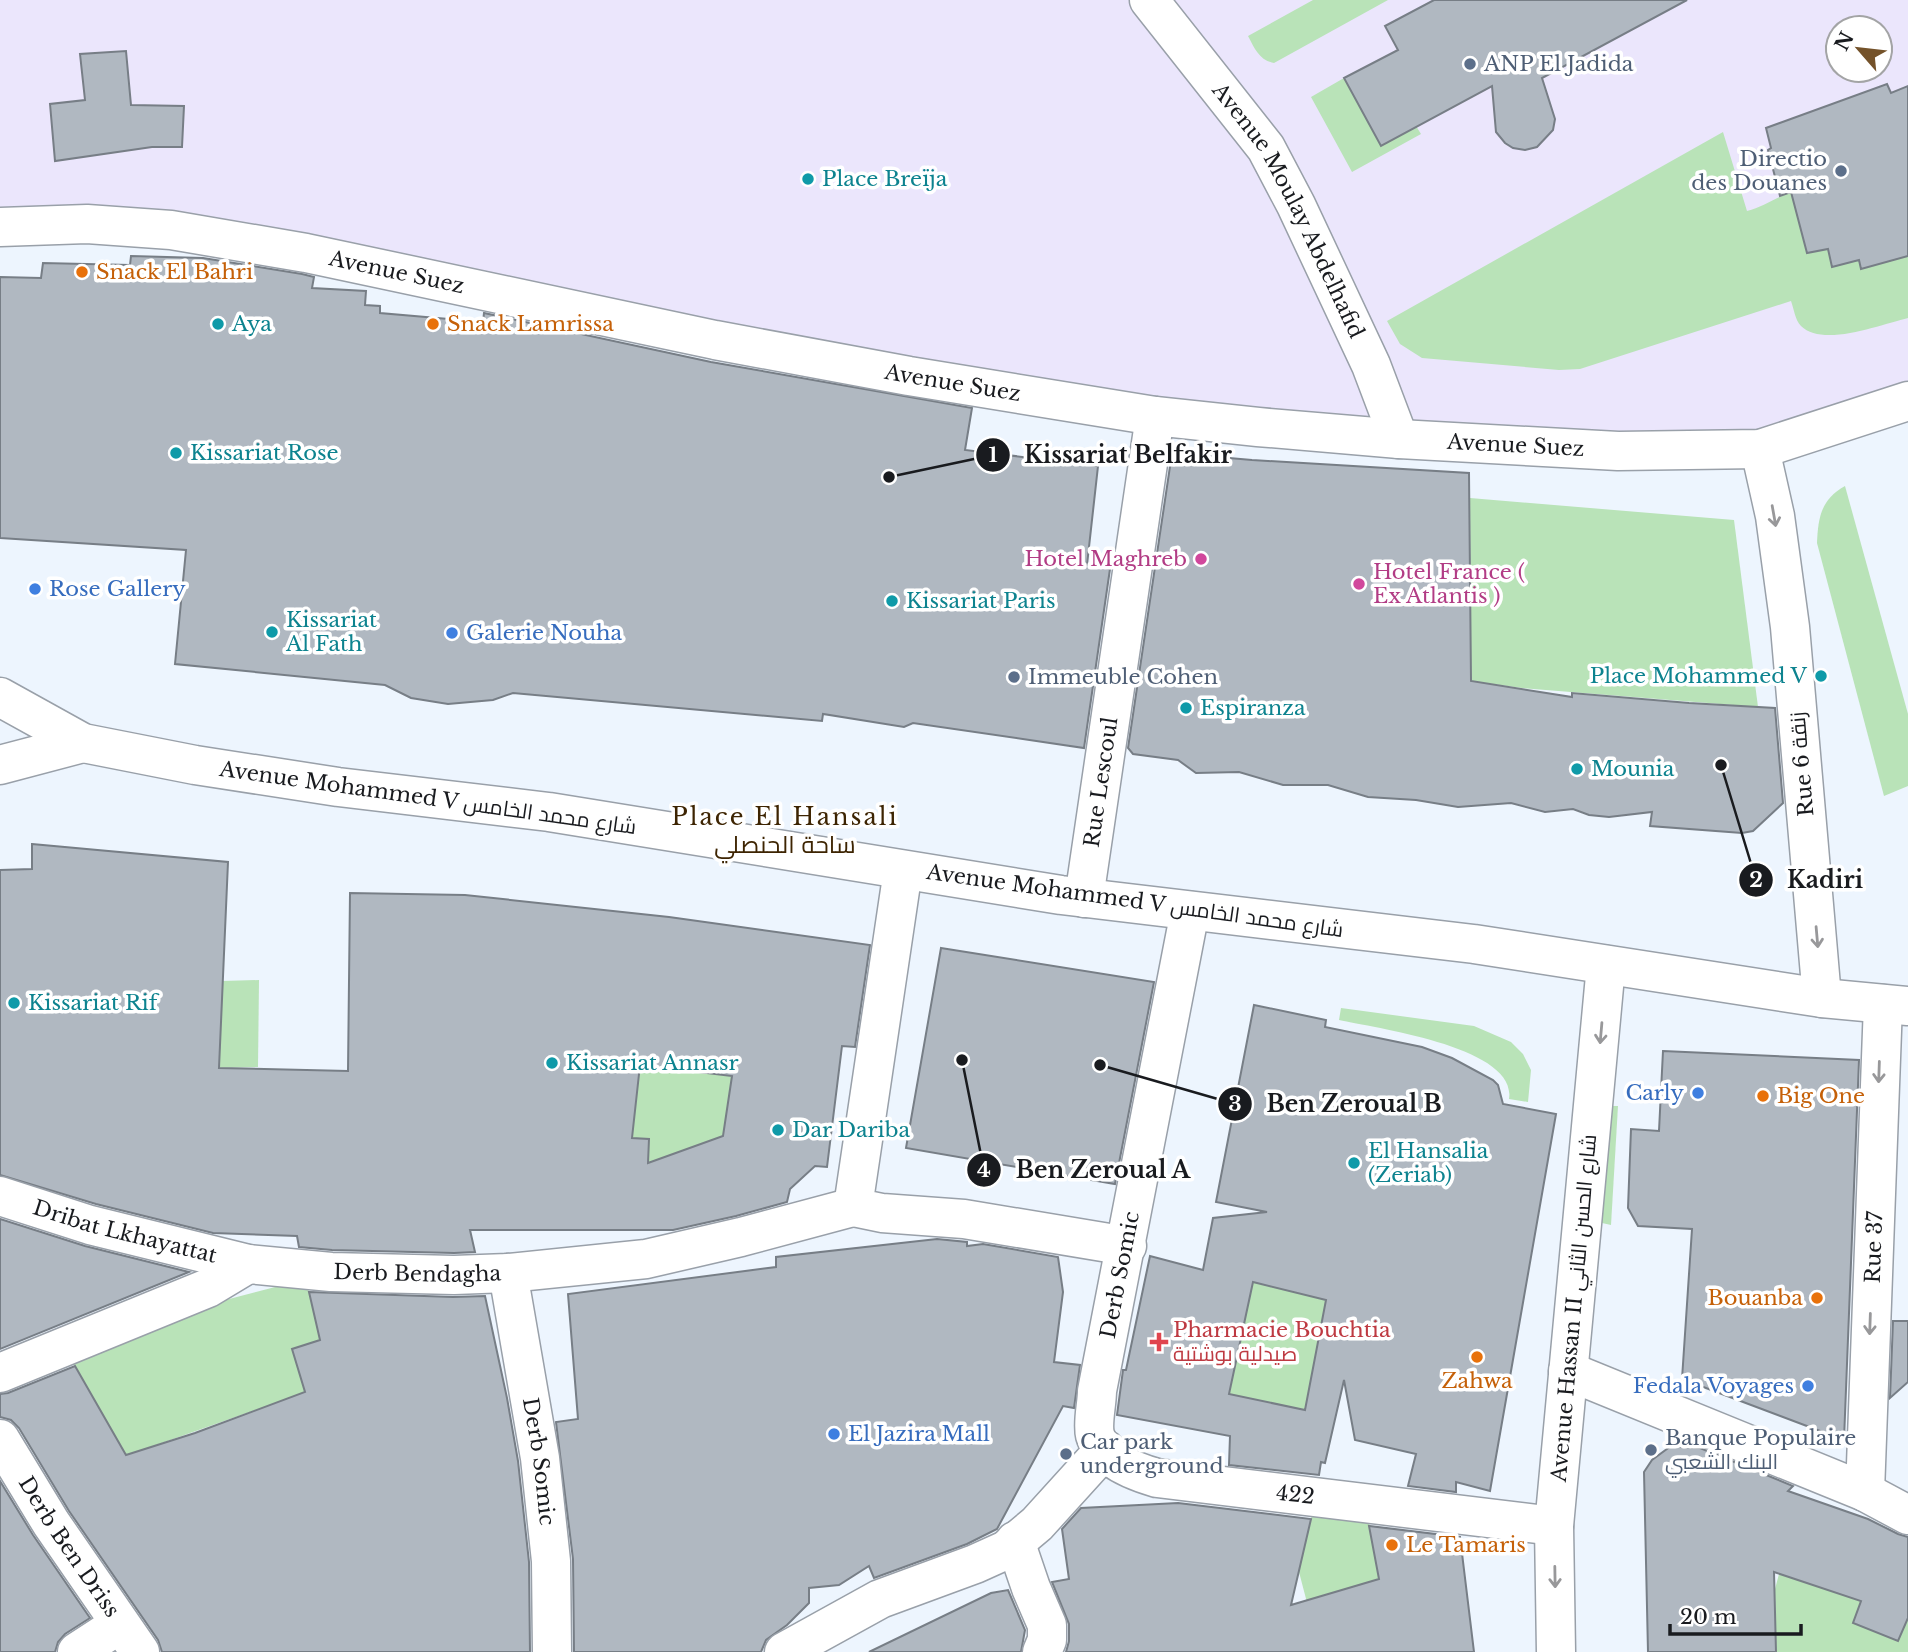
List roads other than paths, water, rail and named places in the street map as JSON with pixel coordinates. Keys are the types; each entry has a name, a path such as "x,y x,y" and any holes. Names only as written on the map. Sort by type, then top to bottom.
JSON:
{"street":[{"name":"Avenue Moulay Abdelhafid","path":"1149,0 1266,148 1296,205 1371,365 1399,439"},
{"name":"Avenue Suez","path":"0,227 88,224 172,230 306,253 741,345 909,376 1155,416 1399,439 1618,451 1760,449 1908,401"},
{"name":"Rue Lescoul","path":"1084,898 1155,416"},
{"name":"Rue 6 زنقة","path":"1760,449 1775,516 1790,628 1822,998"},
{"name":"Avenue Mohammed V شارع محمد الخامس","path":"0,697 83,743 195,765 338,787 549,812 1084,898 1474,944 1822,998 1895,1005"},
{"path":"0,765 83,743"},
{"path":"903,870 853,1208 882,1213 964,1219 1127,1246"},
{"name":"Derb Somic","path":"1105,1450 1095,1436 1097,1391 1127,1246 1164,1033 1190,911"},
{"name":"Avenue Hassan II شارع الحسن الثاني","path":"1556,1652 1554,1526 1606,965"},
{"name":"Rue 37","path":"1865,1492 1895,1005"},
{"name":"Dribat Lkhayattat","path":"0,1196 90,1225 248,1264"},
{"name":"Derb Bendagha","path":"248,1264 331,1272 454,1275 508,1273 646,1259 853,1208"},
{"path":"0,1373 208,1289 248,1264"},
{"name":"Derb Somic","path":"508,1273 543,1483 551,1561 552,1652"},
{"path":"1568,1371 1865,1492 1908,1515"},
{"name":"Derb Ben Driss","path":"0,1439 51,1523 130,1638"},
{"path":"784,1652 880,1599 1006,1550 1037,1524 1105,1450"},
{"name":"422","path":"1105,1450 1111,1458 1136,1472 1157,1478 1554,1526"},
{"path":"1015,1541 1047,1625 1047,1640 1042,1652"},
{"path":"77,1652 130,1638"}],"place":[{"name":"ANP El Jadida","path":"1470,64"},
{"name":"Directio des Douanes","path":"1841,171"},
{"name":"Place Breïja","path":"808,179"},
{"name":"Snack El Bahri","path":"82,272"},
{"name":"Aya","path":"218,324"},
{"name":"Snack Lamrissa","path":"433,324"},
{"name":"Kissariat Rose","path":"176,453"},
{"name":"Kissariat Belfakir","path":"889,477"},
{"name":"Hotel Maghreb","path":"1201,559"},
{"name":"Hotel France ( Ex Atlantis )","path":"1359,584"},
{"name":"Rose Gallery","path":"35,589"},
{"name":"Kissariat Paris","path":"892,601"},
{"name":"Kissariat Al Fath","path":"272,632"},
{"name":"Galerie Nouha","path":"452,633"},
{"name":"Place Mohammed V","path":"1821,676"},
{"name":"Immeuble Cohen","path":"1014,677"},
{"name":"Espiranza","path":"1186,708"},
{"name":"Kadiri","path":"1721,765"},
{"name":"Mounia","path":"1577,769"},
{"name":"Kissariat Rif","path":"14,1003"},
{"name":"Ben Zeroual A","path":"962,1060"},
{"name":"Kissariat Annasr","path":"552,1063"},
{"name":"Ben Zeroual B","path":"1100,1065"},
{"name":"Carly","path":"1698,1093"},
{"name":"Big One","path":"1763,1096"},
{"name":"Dar Dariba","path":"778,1130"},
{"name":"El Hansalia (Zeriab)","path":"1354,1163"},
{"name":"Bouanba","path":"1817,1298"},
{"name":"Pharmacie Bouchtia صيدلية بوشتية","path":"1159,1342"},
{"name":"Zahwa","path":"1477,1357"},
{"name":"Fedala Voyages","path":"1808,1386"},
{"name":"El Jazira Mall","path":"834,1434"},
{"name":"Banque Populaire البنك الشعبي","path":"1651,1450"},
{"name":"Car park underground","path":"1066,1454"},
{"name":"Le Tamaris","path":"1392,1545"}],"district":[{"name":"Place El Hansali ساحة الحنصلي","path":"785,831"}]}
